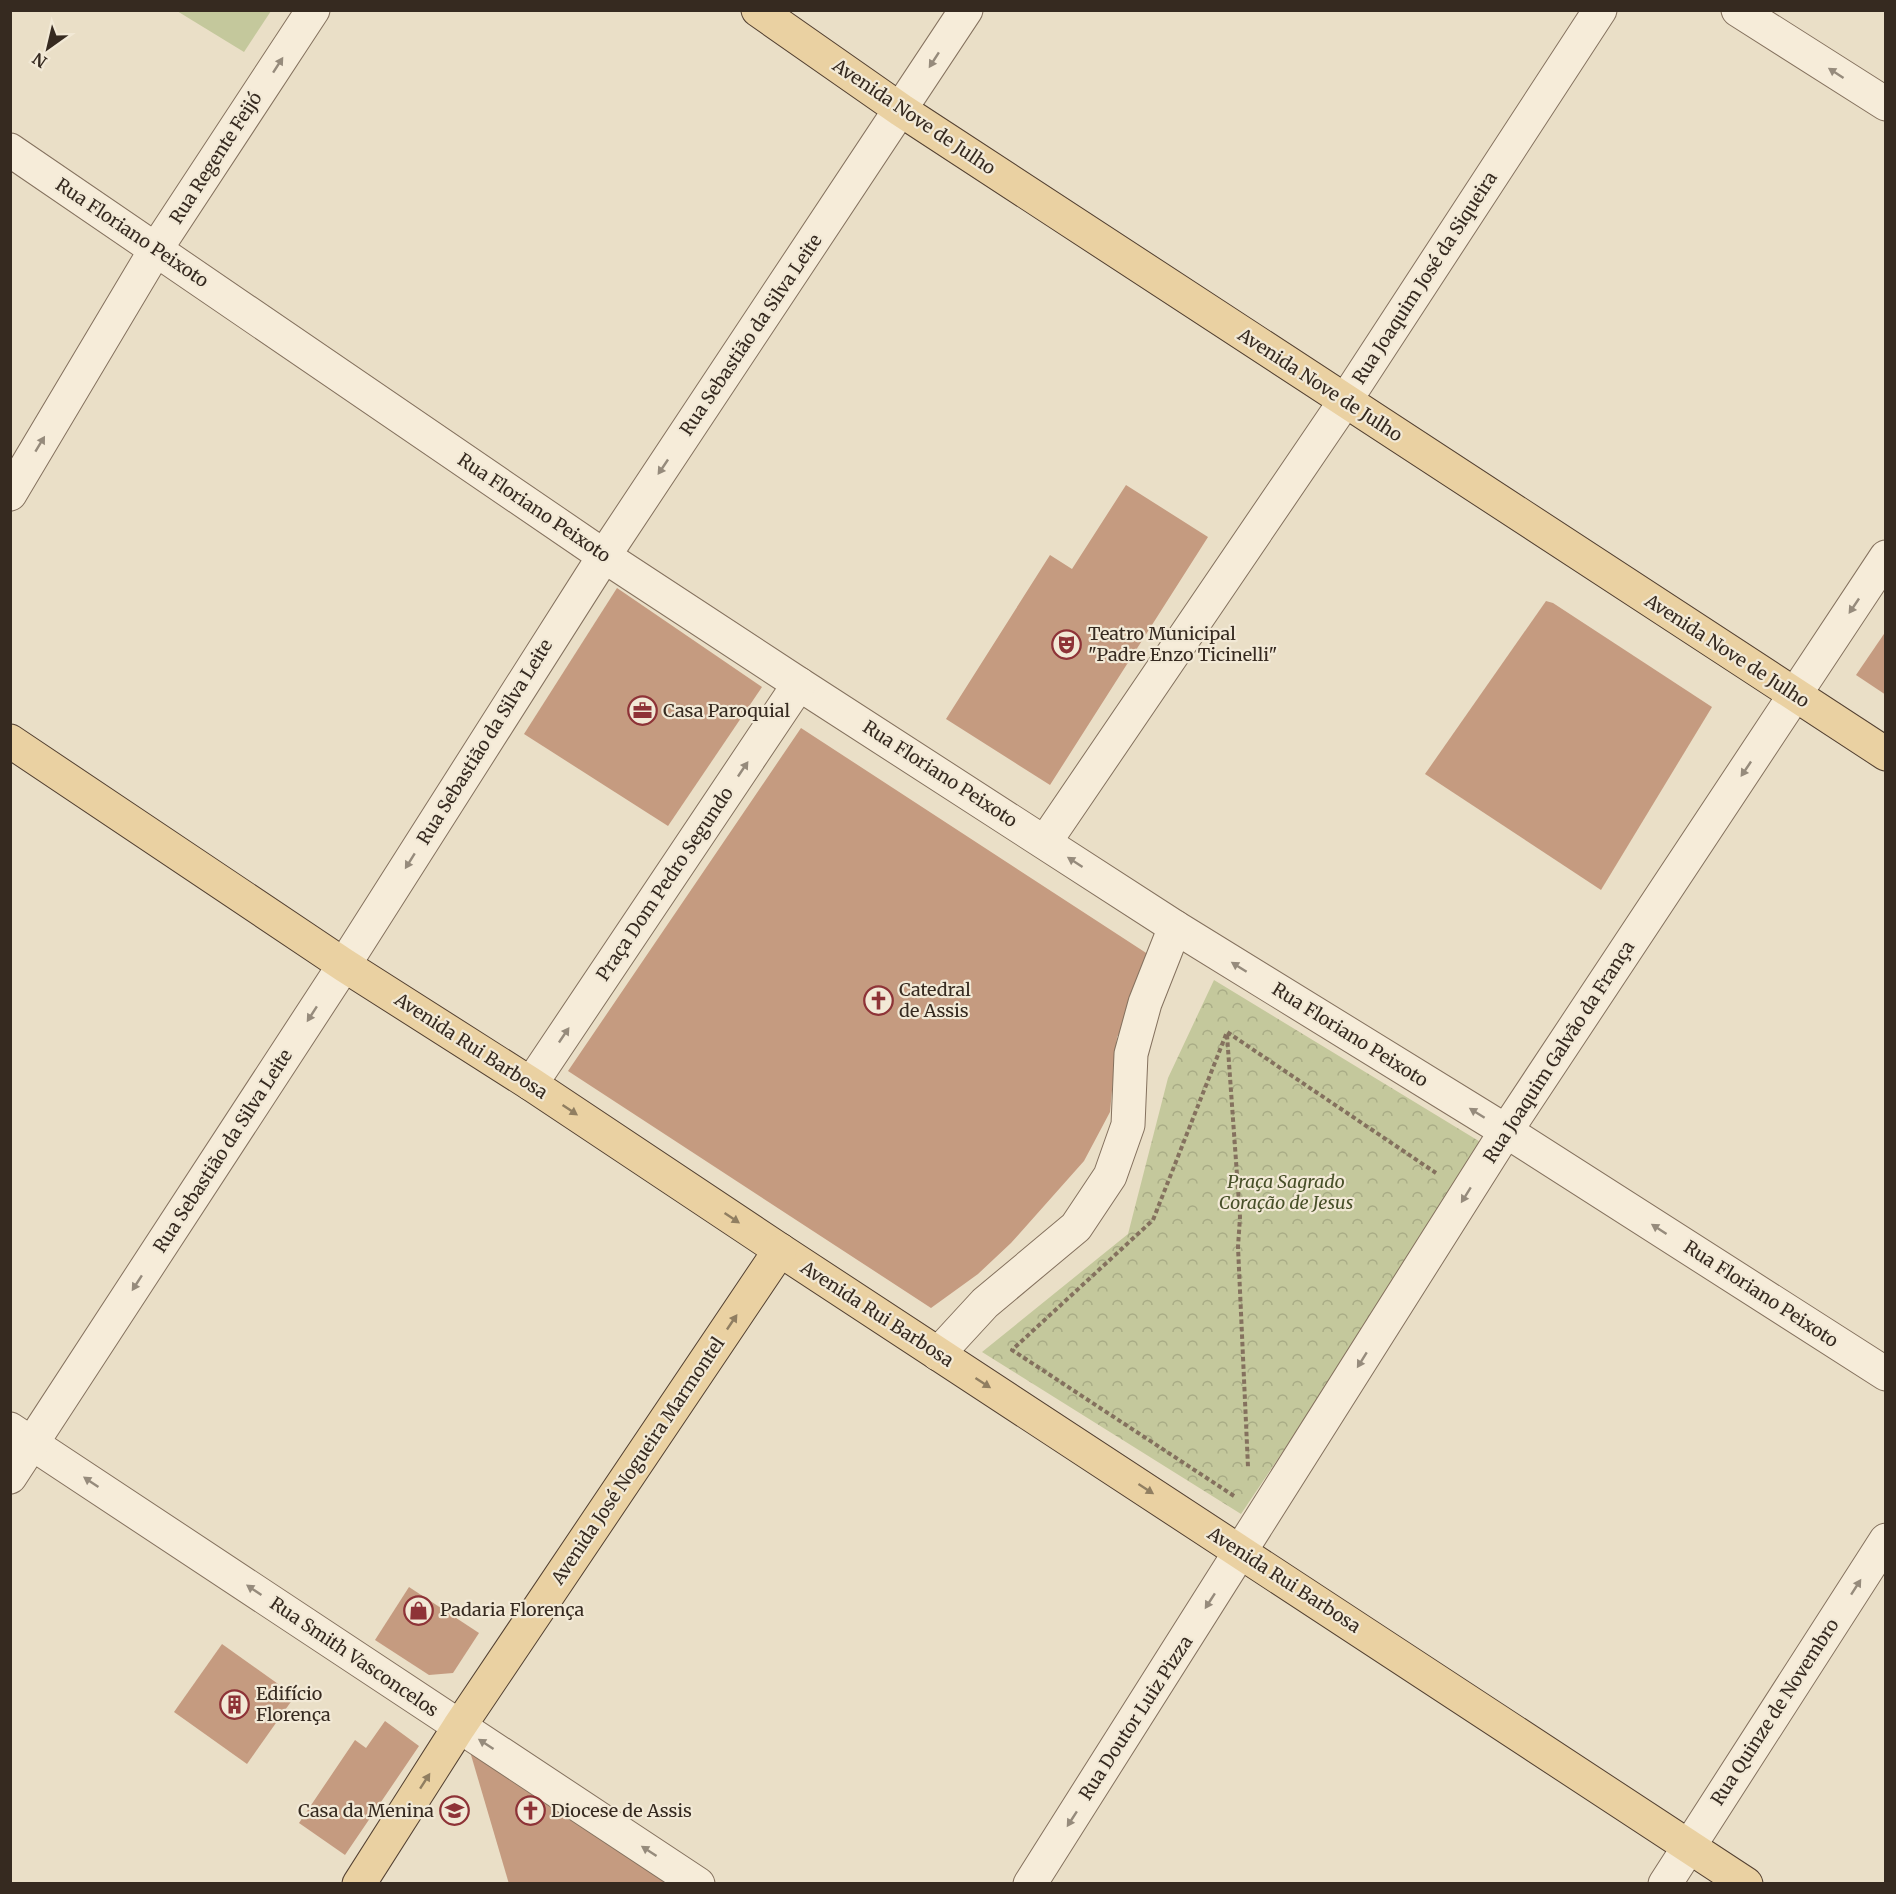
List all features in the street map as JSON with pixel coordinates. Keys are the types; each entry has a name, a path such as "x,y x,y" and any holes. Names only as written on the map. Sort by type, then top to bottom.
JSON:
{"main road":[{"name":"Avenida Nove de Julho","path":"758,10 901,110 1886,754"},
{"name":"Avenida Rui Barbosa","path":"10,741 344,965 531,1084 1746,1884"},
{"name":"Avenida José Nogueira Marmontel","path":"359,1884 459,1727 780,1250"}],"street":[{"name":"Rua Regente Feijó","path":"10,494 156,249 313,10"},
{"name":"Rua Sebastião da Silva Leite","path":"10,1477 22,1437 344,965 604,556 966,10"},
{"name":"Rua Joaquim José da Siqueira","path":"1045,842 1345,401 1600,10"},
{"path":"1738,10 1886,105"},
{"name":"Rua Floriano Peixoto","path":"10,150 604,556 799,684 1175,927 1506,1131 1886,1374"},
{"name":"Rua Joaquim Galvão da França","path":"1242,1552 1506,1131 1886,557"},
{"name":"Praça Dom Pedro Segundo","path":"531,1084 799,684"},
{"path":"938,1354 985,1303 1076,1227 1110,1176 1128,1125 1131,1054 1144,1003 1175,927"},
{"name":"Rua Smith Vasconcelos","path":"22,1437 698,1884"},
{"name":"Rua Quinze de Novembro","path":"1665,1884 1886,1540"},
{"name":"Rua Doutor Luiz Pizza","path":"1030,1884 1242,1552"}],"path":[{"path":"1227,1032 1443,1178"},
{"path":"1227,1032 1240,1217 1238,1247 1248,1468"},
{"path":"1227,1032 1153,1220 1012,1350 1235,1497"}],"green space":[{"path":"177,11 271,11 244,52"},
{"name":"Praça Sagrado Coração de Jesus","path":"1214,980 1487,1146 1241,1514 982,1352 1128,1234 1168,1078"}],"building":[{"name":"Teatro Municipal \"Padre Enzo Ticinelli\"","path":"1126,485 1208,537 1050,785 946,719 1050,555 1072,569"},
{"name":"Casa Paroquial","path":"617,588 762,687 668,826 524,734"},
{"path":"1546,601 1553,603 1712,707 1601,890 1425,774"},
{"path":"1886,631 1886,695 1856,675"},
{"name":"Catedral de Assis","path":"801,728 1160,962 1117,1037 1110,1112 1084,1161 1011,1243 978,1274 931,1308 568,1071"},
{"name":"Padaria Florença","path":"409,1587 479,1633 453,1673 429,1675 375,1640"},
{"name":"Edifício Florença","path":"222,1644 295,1696 247,1764 174,1712"},
{"path":"385,1721 419,1746 345,1855 299,1823 355,1740 366,1748"},
{"name":"Diocese de Assis","path":"466,1738 680,1884 509,1884"}],"place":[{"name":"Teatro Municipal \"Padre Enzo Ticinelli\"","path":"1067,644"},
{"name":"Casa Paroquial","path":"642,711"},
{"name":"Catedral de Assis","path":"878,1000"},
{"name":"Padaria Florença","path":"419,1610"},
{"name":"Edifício Florença","path":"235,1704"},
{"name":"Casa da Menina","path":"455,1811"},
{"name":"Diocese de Assis","path":"530,1811"}]}
